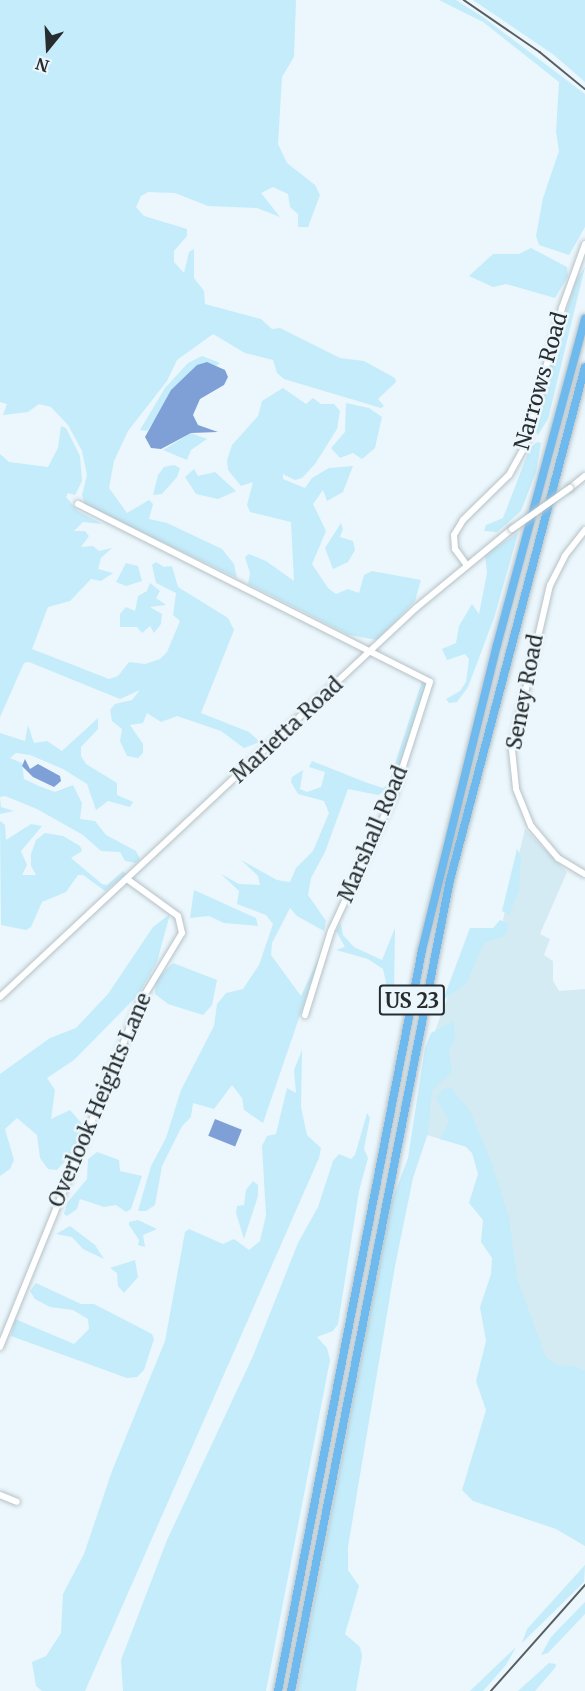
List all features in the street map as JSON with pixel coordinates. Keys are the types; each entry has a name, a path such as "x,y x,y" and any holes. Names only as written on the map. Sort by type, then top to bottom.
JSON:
{"highway":[{"name":"US 23","path":"278,1691 422,950 496,645 585,319"},
{"name":"US 23","path":"291,1691 450,880 585,367"}],"street":[{"name":"Narrows Road","path":"466,564 455,549 456,530 509,475 525,446 567,291 585,244"},
{"name":"Marietta Road","path":"0,997 466,564 585,477"},
{"path":"78,504 132,535 372,651"},
{"name":"Seney Road","path":"585,530 550,585 512,750 516,789 531,826 558,858 585,874"},
{"name":"Marshall Road","path":"305,1015 328,940 393,797 431,687 423,675 372,651"},
{"name":"Overlook Heights Lane","path":"0,1347 139,1004 182,933 178,916 127,879"},
{"path":"0,1495 17,1502"}],"shaded area":[{"path":"0,0 296,0 294,57 282,77 278,144 287,163 315,185 320,195 308,227 298,227 298,214 290,207 288,194 273,187 261,193 280,217 257,208 208,206 175,193 148,192 141,196 136,207 144,216 187,229 187,236 174,251 174,262 184,273 189,252 194,249 194,278 204,291 205,304 261,319 272,329 280,328 340,358 364,361 395,378 396,382 378,399 384,406 381,408 284,379 277,373 273,360 245,353 213,334 177,360 167,381 128,431 114,461 109,488 127,513 149,500 153,504 149,519 167,523 222,549 234,564 237,578 85,505 82,495 87,475 82,451 68,425 51,407 39,404 28,412 3,415 7,404 0,402"},
{"path":"439,0 456,0 483,17 585,94 585,227 569,255 539,245 536,236 543,198 559,151 556,132 559,82 483,22"},
{"path":"473,0 585,0 585,82 554,55"},
{"path":"531,248 567,267 568,276 555,298 506,284 493,287 469,276 493,254 519,254"},
{"path":"585,267 548,419 538,435 535,431 563,321 576,280"},
{"path":"202,356 220,363 216,366 207,363 163,408 147,431 140,430 165,388 188,363"},
{"path":"283,388 306,404 313,398 321,404 334,404 340,411 337,429 315,464 302,478 295,480 283,474 283,479 305,488 312,478 329,468 353,466 343,492 327,501 323,490 313,504 326,531 312,564 328,588 336,594 348,589 359,593 364,575 372,571 421,580 415,601 377,640 349,635 248,584 250,573 245,557 249,554 266,561 294,581 291,522 250,512 247,505 253,482 241,486 228,470 227,460 232,445 258,416 262,401"},
{"path":"346,403 369,408 382,417 375,448 362,459 353,453 340,458 331,448 345,432"},
{"path":"61,426 66,428 80,456 82,481 75,495 68,493 66,497 78,511 102,524 83,522 74,531 85,531 89,536 81,547 93,546 99,551 112,548 101,558 98,569 113,573 101,581 91,579 70,601 48,607 32,649 109,679 118,676 129,662 145,664 160,659 167,652 180,621 173,615 176,593 156,583 152,565 156,562 164,567 172,566 178,587 228,618 234,630 201,713 249,732 260,742 244,748 221,731 177,716 161,722 147,713 143,723 130,725 143,744 143,753 138,758 127,756 120,741 122,729 112,721 110,710 115,704 132,700 140,690 120,699 29,662 24,663 0,717 0,454 9,462 48,467 58,448"},
{"path":"191,433 207,439 191,450 187,460 163,450"},
{"path":"537,442 541,443 536,472 521,511 497,532 484,531 486,525 503,518 530,448"},
{"path":"174,465 180,468 177,477 162,494 153,495 158,475 164,467"},
{"path":"194,469 198,476 215,472 236,491 218,499 196,494 185,477"},
{"path":"341,523 343,529 340,537 353,541 355,550 348,562 333,569 325,548"},
{"path":"518,533 494,618 468,687 457,702 449,703 446,699 460,691 466,682 469,659 465,654 447,660 442,649 456,643 459,626 472,604 479,614 487,573 485,554"},
{"path":"126,563 138,566 142,581 126,586 116,582"},
{"path":"150,583 160,591 156,598 166,605 150,607 162,614 161,624 154,633 150,626 142,633 137,627 120,627 120,614 126,607 135,611 138,596 147,591"},
{"path":"422,681 427,683 392,787 378,795 348,789 325,852 311,878 308,895 326,921 324,931 297,916 290,908 272,943 271,955 301,996 322,951 263,1123 244,1110 242,1098 232,1085 214,1109 193,1103 191,1117 182,1126 162,1166 155,1205 146,1211 138,1211 151,1166 166,1138 181,1090 214,1026 217,1004 226,993 243,989 259,965 273,924 266,915 237,904 239,891 221,874 239,884 260,885 258,876 241,860 277,880 290,882 296,868 313,851 329,813 324,801 298,794 291,782 292,777 303,770 300,789 307,792 321,787 325,772 309,767 312,761 383,788 388,785"},
{"path":"98,718 98,729 81,747 81,756 86,764 117,783 117,795 133,802 130,807 108,801 96,810 87,784 63,769 30,755 16,753 10,758 22,763 24,779 39,786 55,792 73,785 82,803 80,819 95,821 106,835 136,851 140,859 136,863 125,861 120,852 101,851 83,835 37,809 5,796 0,797 0,733 25,741 28,725 34,743 47,741 62,751"},
{"path":"0,797 1,807 14,811 0,814"},
{"path":"0,821 5,825 6,840 31,824 42,826 21,851 27,865 22,875 36,875 31,866 31,854 36,840 45,833 63,836 80,846 82,851 71,858 102,884 107,885 123,871 126,874 105,891 83,875 78,875 66,892 42,902 31,927 26,930 1,925"},
{"path":"525,829 567,872 540,934 550,939 544,955 553,961 553,981 559,991 585,989 585,1386 528,1358 477,1150 420,1133 429,1047 472,932 499,936"},
{"path":"517,849 521,856 519,891 509,915 502,911"},
{"path":"194,890 256,918 258,926 224,923 209,916 190,918"},
{"path":"170,914 157,962 138,995 74,1060 47,1078 55,1090 51,1119 70,1110 83,1125 74,1152 57,1170 48,1169 40,1158 37,1135 17,1118 5,1129 14,1160 10,1169 0,1176 0,1074 50,1038 76,1028 108,994 153,927"},
{"path":"500,920 509,924 505,936 484,943 467,983 443,1000 470,928 493,928"},
{"path":"341,923 343,935 354,947 382,960 395,928 394,995 386,1009 380,1007 386,982 383,969 368,959 336,950 345,947 336,931"},
{"path":"173,963 217,980 212,1005 203,1015 168,1004 155,994 156,980"},
{"path":"454,1021 455,1039 449,1051 452,1072 432,1091 428,1133 413,1178 395,1266 348,1547 348,1570 359,1586 345,1634 360,1647 362,1656 356,1691 297,1691 391,1203 408,1158 425,1048 431,1033"},
{"path":"302,1050 301,1107 307,1135 321,1148 319,1158 85,1691 42,1691 36,1686 32,1662 46,1656 61,1633 63,1594 84,1554 112,1471 165,1341 185,1232 189,1229 223,1244 234,1239 249,1250 260,1241 266,1215 262,1146 267,1136 276,1134 287,1088 296,1093 294,1070"},
{"path":"451,1088 470,1111 491,1161 509,1217 517,1278 546,1357 557,1365 575,1366 585,1371 585,1546 556,1529 473,1501 462,1490 486,1410 476,1381 486,1341 480,1307 491,1274 492,1258 481,1242 483,1220 469,1203 478,1174 472,1153 465,1146 440,1139 449,1121 436,1098 443,1089"},
{"path":"367,1113 370,1118 364,1149 368,1158 359,1191 338,1324 333,1331 317,1337 327,1348 330,1360 266,1691 123,1691 121,1660 167,1540 253,1356 298,1243 318,1207 333,1161 339,1154 351,1159 355,1155"},
{"path":"97,1152 119,1160 120,1171 142,1176 131,1209 126,1212 116,1205 104,1207 80,1199 77,1209 67,1216 64,1214 67,1203 87,1179 88,1159"},
{"path":"253,1181 258,1185 258,1196 244,1239 236,1213 237,1206 244,1205 246,1190"},
{"path":"138,1220 157,1229 143,1235 145,1247 138,1245 139,1240 129,1225 129,1222"},
{"path":"70,1226 95,1245 104,1259 83,1249 72,1237 56,1234"},
{"path":"135,1260 138,1277 124,1293 118,1286 117,1273 110,1268"},
{"path":"36,1283 81,1304 94,1304 152,1334 154,1339 144,1370 137,1377 127,1378 11,1336 15,1319 74,1344 89,1329 88,1319 73,1310 50,1307 35,1299 30,1291"},
{"path":"585,1565 584,1582 522,1643 527,1629"},
{"path":"585,1602 585,1614 548,1653 541,1655 551,1637"},
{"path":"516,1647 506,1665 483,1691 470,1691"},
{"path":"549,1663 556,1664 555,1668 535,1691 518,1691"}],"water":[{"path":"207,362 225,370 228,377 224,385 200,399 193,415 198,425 218,432 191,433 161,449 151,448 145,437 171,390 197,365"},
{"path":"25,759 30,769 38,764 60,776 61,781 54,787 33,777 22,766"},
{"path":"215,1119 242,1130 235,1147 208,1136"}],"railway":[{"path":"464,0 540,52 585,89"},
{"path":"491,1691 585,1585"}]}
